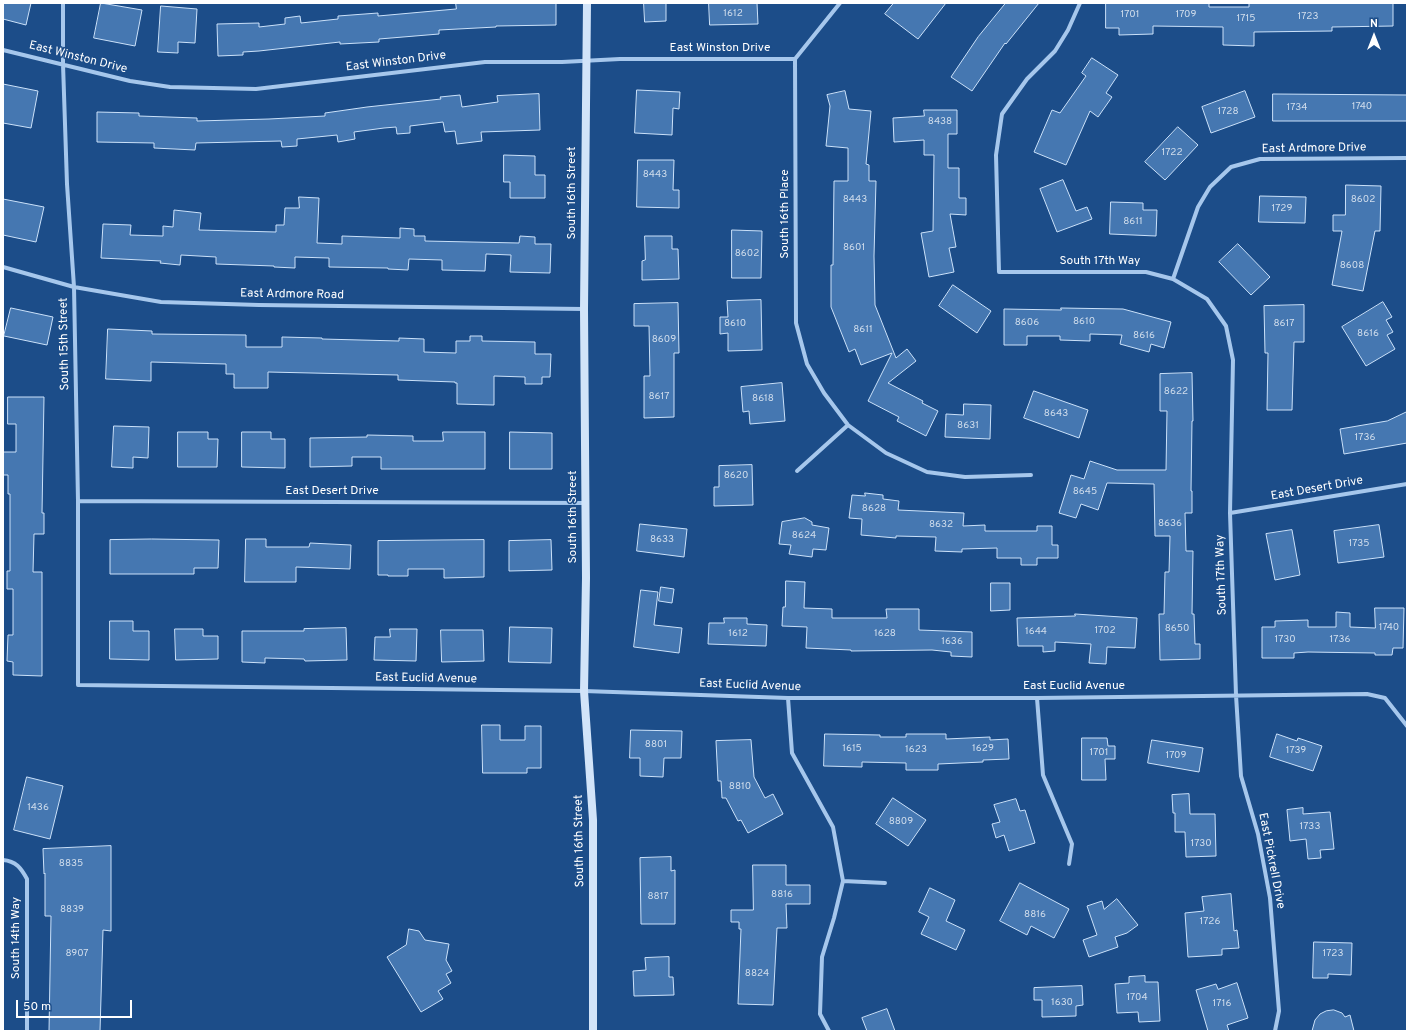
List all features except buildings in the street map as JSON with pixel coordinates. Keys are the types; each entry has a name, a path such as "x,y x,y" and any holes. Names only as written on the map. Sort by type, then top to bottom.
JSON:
{"main road":[{"name":"South 16th Street","path":"587,3 584,309 586,578 584,691 593,820 593,1031"}],"street":[{"name":"South 15th Street","path":"62,3 67,184 74,287 78,501 78,685"},
{"path":"796,59 840,3"},
{"name":"South 17th Way","path":"1080,3 1068,30 1054,51 1027,79 1002,114 996,155 999,272 1146,272 1173,279 1207,299 1226,326 1232,360 1230,514 1236,695"},
{"name":"East Winston Drive","path":"3,50 130,81 170,87 256,89 485,62 586,61 620,59 796,59"},
{"name":"South 16th Place","path":"796,59 796,323 807,364 824,394 848,426 886,453 927,472 965,477 1031,475"},
{"name":"East Ardmore Drive","path":"1173,279 1198,207 1210,188 1232,167 1260,159 1407,158"},
{"name":"East Ardmore Road","path":"3,268 74,287 161,302 259,305 584,309"},
{"path":"797,471 848,426"},
{"name":"East Desert Drive","path":"1230,514 1407,484"},
{"name":"East Desert Drive","path":"78,501 585,503"},
{"name":"East Euclid Avenue","path":"78,685 584,691 788,698 1037,698 1367,694 1385,698 1407,726"},
{"name":"East Pickrell Drive","path":"1236,695 1241,776 1258,834 1270,898 1279,1011 1275,1031"},
{"path":"788,698 792,753 833,827 843,880 834,918 822,957 820,1014 828,1031"},
{"path":"1037,698 1043,775 1072,844 1069,864"},
{"name":"South 14th Way","path":"3,860 12,861 22,871 27,879 27,1031"},
{"path":"843,880 885,883"}]}
